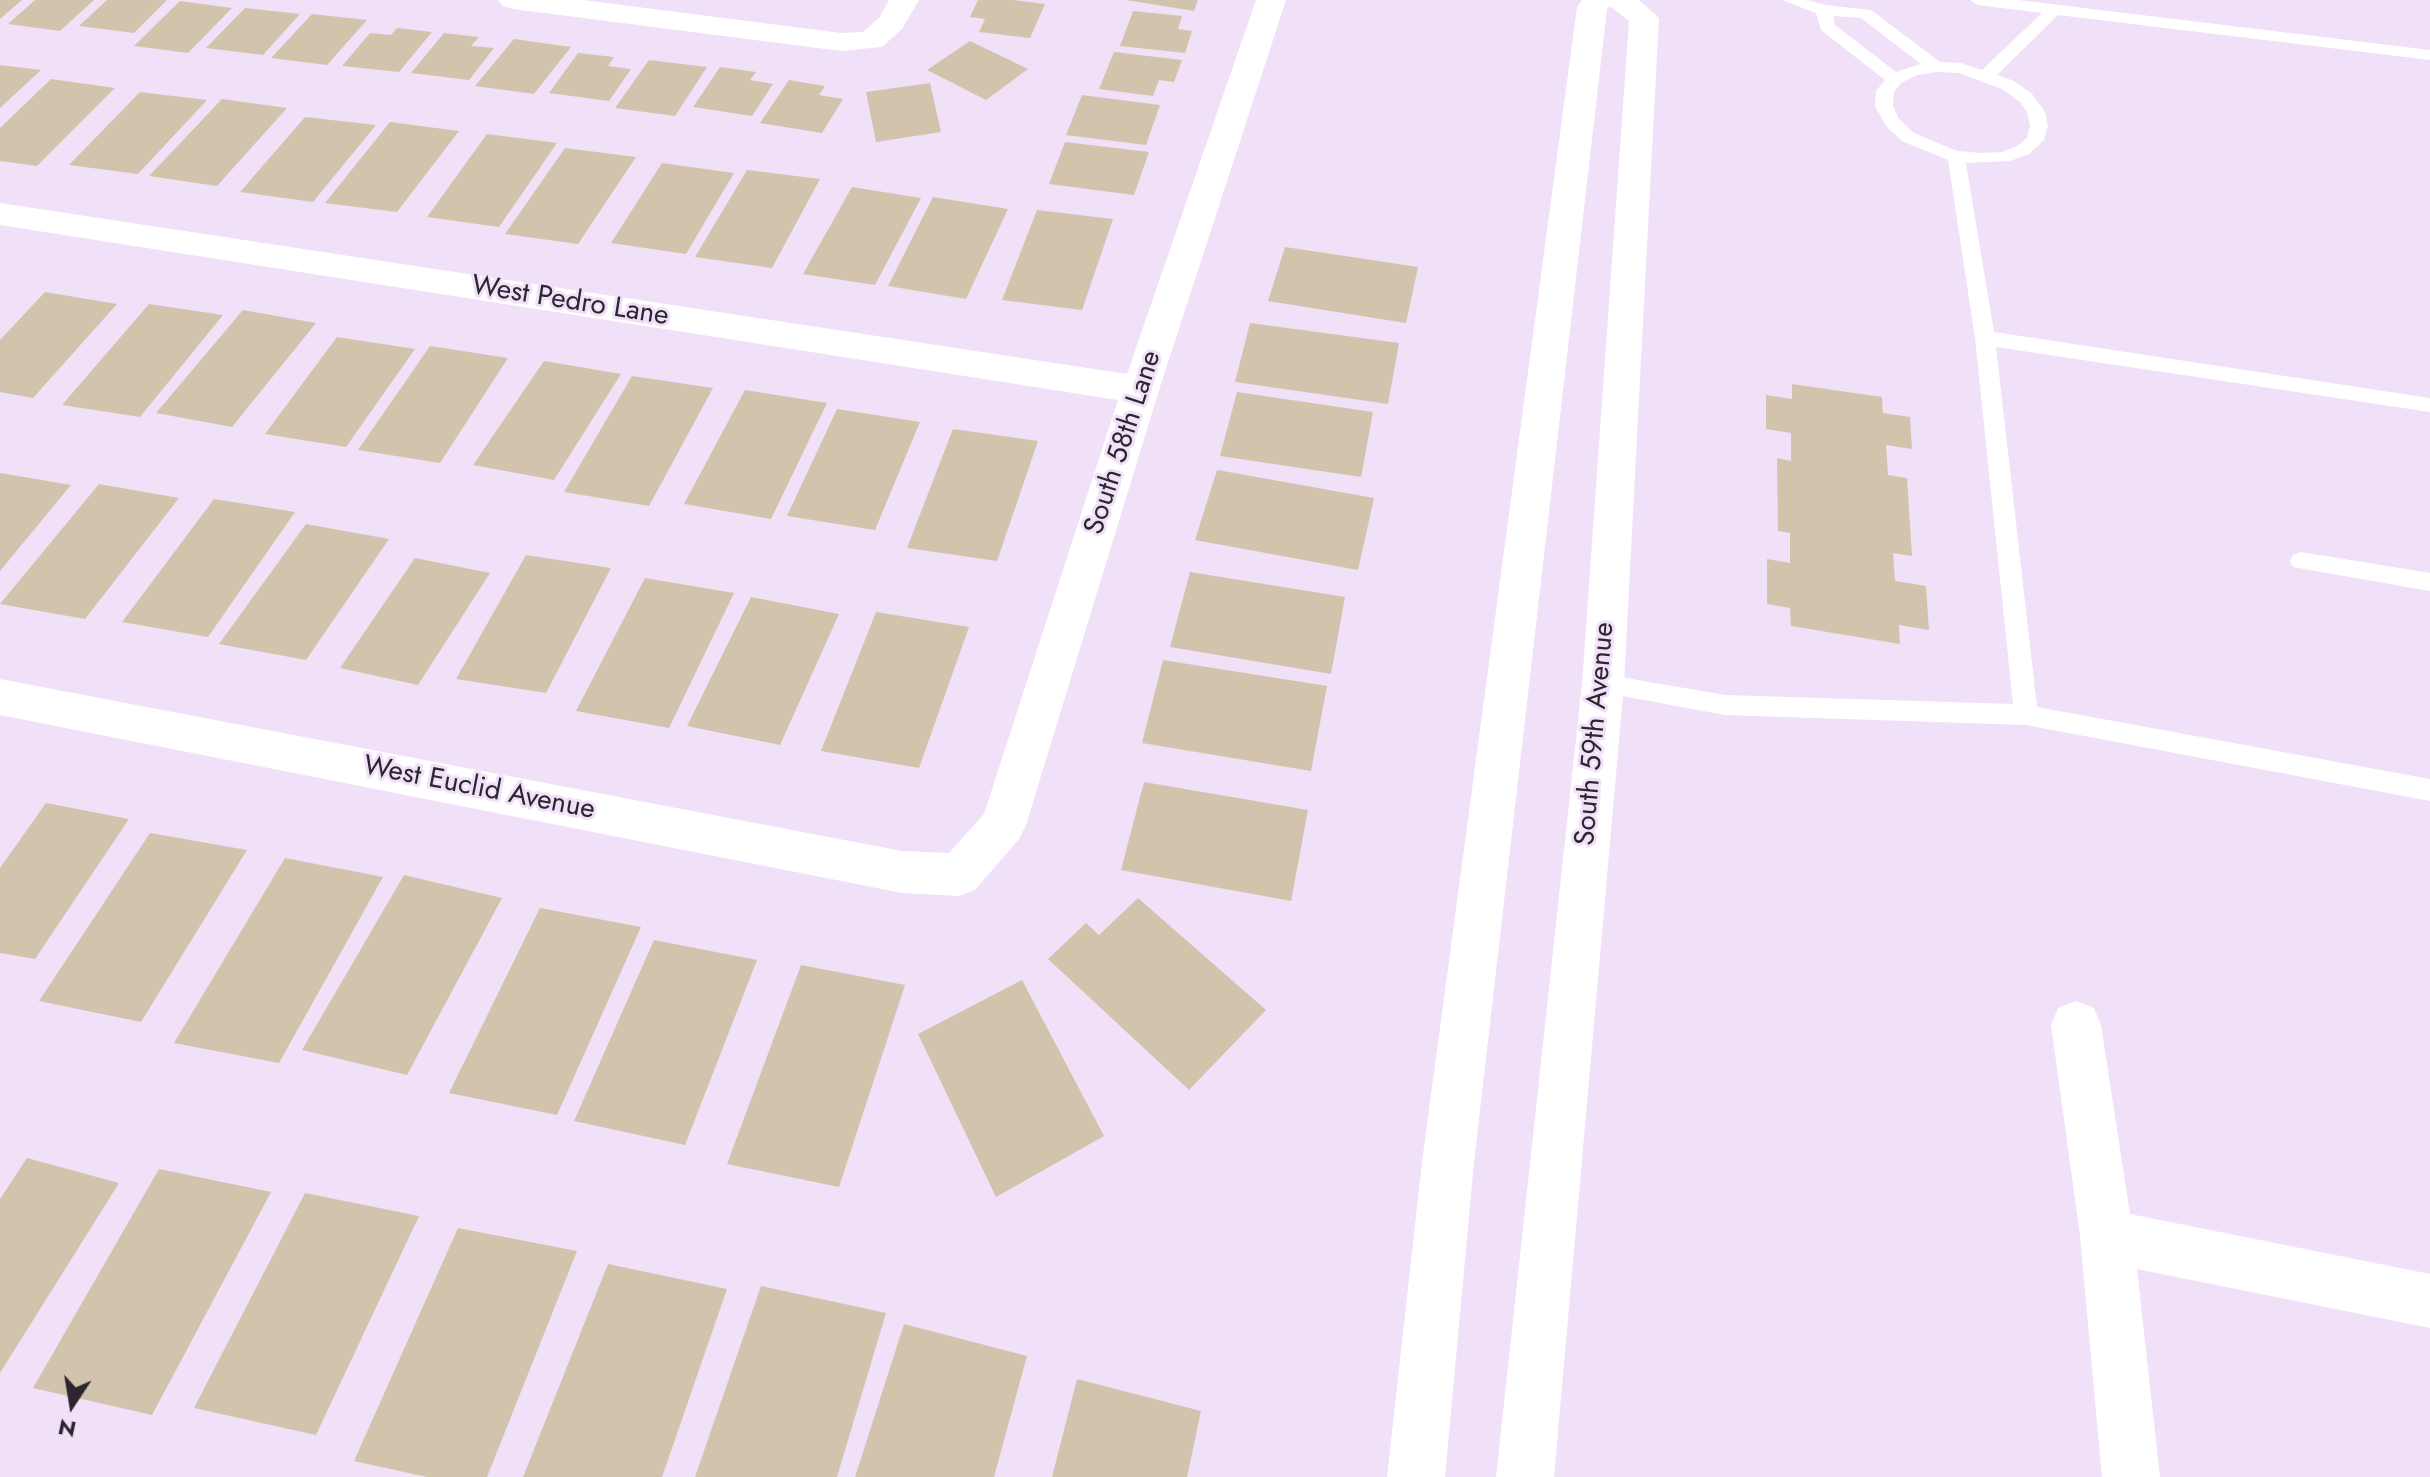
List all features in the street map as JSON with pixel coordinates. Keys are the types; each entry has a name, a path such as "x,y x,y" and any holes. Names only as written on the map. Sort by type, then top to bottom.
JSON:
{"street":[{"path":"513,0 841,42 871,41 891,23 904,0"},
{"name":"South 58th Lane","path":"959,875 1003,825 1140,390 1271,0"},
{"path":"1416,1477 1454,1115 1592,7 1599,0"},
{"name":"South 59th Avenue","path":"1525,1477 1603,684 1644,18 1620,0"},
{"name":"West Pedro Lane","path":"0,214 1140,390"},
{"name":"West Euclid Avenue","path":"0,697 183,730 902,872 959,875"},
{"path":"2076,1025 2107,1236 2131,1477"},
{"path":"2107,1236 2430,1301"}],"lane":[{"path":"1790,0 1824,10 1865,13 1936,67"},
{"path":"1978,0 2430,55"},
{"path":"1987,75 2055,9"},
{"path":"1824,10 1827,27 1895,79"},
{"path":"1961,68 1987,75 2026,98 2036,112 2039,126 2035,140 2023,150 2004,157 1956,157 1908,137 1892,122 1884,106 1885,91 1895,79 1913,70 1961,68"},
{"path":"1956,157 1985,338 2026,715"},
{"path":"1985,338 2430,405"},
{"path":"2301,561 2430,582"},
{"path":"1603,684 1725,705 2026,715 2430,790"}],"building":[{"path":"0,0 22,0 0,19"},
{"path":"35,0 94,0 60,31 8,24"},
{"path":"107,0 167,0 134,33 79,26"},
{"path":"978,0 1045,4 1030,38 979,32 985,19 970,17"},
{"path":"1126,0 1198,0 1194,11"},
{"path":"180,1 232,8 188,53 134,46"},
{"path":"245,8 300,14 263,55 206,48"},
{"path":"1133,11 1182,16 1178,29 1192,31 1185,53 1120,46"},
{"path":"312,14 367,20 327,65 271,58"},
{"path":"397,28 432,32 399,72 342,66 370,33 391,35"},
{"path":"444,33 479,37 471,46 494,48 469,80 411,73"},
{"path":"514,39 571,47 534,94 475,86"},
{"path":"970,41 1028,69 986,100 927,70"},
{"path":"1114,52 1182,60 1174,82 1159,80 1153,96 1099,89"},
{"path":"578,53 614,57 608,66 631,69 609,101 549,93"},
{"path":"649,60 707,67 675,116 615,108"},
{"path":"0,65 41,70 0,108"},
{"path":"720,67 756,72 750,80 773,84 752,116 693,107"},
{"path":"51,79 115,88 37,166 0,161 0,128"},
{"path":"789,80 825,86 819,95 843,99 822,133 760,123"},
{"path":"930,83 941,132 876,142 866,92"},
{"path":"140,92 207,100 138,174 69,165"},
{"path":"1082,95 1160,105 1146,145 1066,135"},
{"path":"222,99 287,108 217,186 149,176"},
{"path":"305,117 376,125 313,202 240,192"},
{"path":"390,122 459,131 397,212 325,203"},
{"path":"487,134 557,143 499,227 427,217"},
{"path":"1065,142 1149,152 1134,195 1049,184"},
{"path":"565,148 636,157 578,244 505,234"},
{"path":"662,163 734,173 686,254 611,243"},
{"path":"747,170 820,179 772,268 695,257"},
{"path":"852,187 921,198 875,285 803,274"},
{"path":"933,197 1008,209 966,299 888,286"},
{"path":"1037,210 1113,219 1082,310 1002,300"},
{"path":"1285,247 1418,267 1406,323 1268,301"},
{"path":"45,292 117,304 33,398 0,392 0,340"},
{"path":"149,304 223,315 140,417 62,405"},
{"path":"243,310 316,323 232,427 156,413"},
{"path":"1250,323 1399,343 1388,404 1235,382"},
{"path":"337,337 415,349 346,447 265,434"},
{"path":"430,346 508,358 440,463 358,450"},
{"path":"544,361 621,374 554,480 473,465"},
{"path":"632,376 713,388 649,506 564,492"},
{"path":"1792,384 1882,397 1883,413 1910,417 1912,449 1886,445 1888,475 1907,478 1912,556 1893,553 1895,581 1926,586 1929,630 1899,625 1900,644 1791,626 1790,608 1767,604 1767,559 1790,563 1790,533 1778,531 1777,458 1791,461 1791,433 1766,429 1766,395 1792,399"},
{"path":"745,390 827,403 771,519 684,504"},
{"path":"1237,392 1373,412 1361,477 1220,456"},
{"path":"837,409 920,422 875,530 787,516"},
{"path":"953,429 1038,441 997,561 907,548"},
{"path":"1217,470 1374,498 1358,570 1195,540"},
{"path":"0,473 71,485 0,571"},
{"path":"99,484 179,498 85,619 0,604"},
{"path":"214,499 295,512 208,637 122,622"},
{"path":"306,524 389,539 306,660 219,644"},
{"path":"526,555 611,568 546,693 456,679"},
{"path":"415,558 490,573 418,685 340,668"},
{"path":"1190,572 1345,597 1331,674 1170,647"},
{"path":"645,578 734,593 669,728 576,711"},
{"path":"751,597 839,614 780,745 687,726"},
{"path":"876,612 969,627 919,768 821,751"},
{"path":"1163,660 1327,686 1311,771 1142,743"},
{"path":"1144,782 1308,810 1291,901 1121,870"},
{"path":"46,803 129,819 35,959 0,953 0,868"},
{"path":"150,833 247,850 141,1022 39,1001"},
{"path":"285,858 383,877 279,1063 174,1043"},
{"path":"404,875 502,898 407,1075 302,1050"},
{"path":"1138,898 1266,1010 1189,1090 1048,959 1086,923 1099,935"},
{"path":"540,908 641,927 557,1115 449,1093"},
{"path":"654,940 757,960 685,1145 574,1121"},
{"path":"801,965 905,985 839,1187 727,1164"},
{"path":"1022,980 1104,1136 996,1197 918,1034"},
{"path":"27,1158 119,1183 0,1373 0,1199"},
{"path":"159,1169 271,1192 152,1415 33,1388"},
{"path":"305,1193 419,1216 316,1435 194,1408"},
{"path":"458,1228 577,1251 487,1477 427,1477 354,1461"},
{"path":"608,1264 727,1289 662,1477 523,1477"},
{"path":"761,1286 886,1313 837,1477 695,1477"},
{"path":"904,1324 1027,1356 994,1477 855,1477"},
{"path":"1077,1379 1201,1411 1187,1477 1052,1477"}]}
